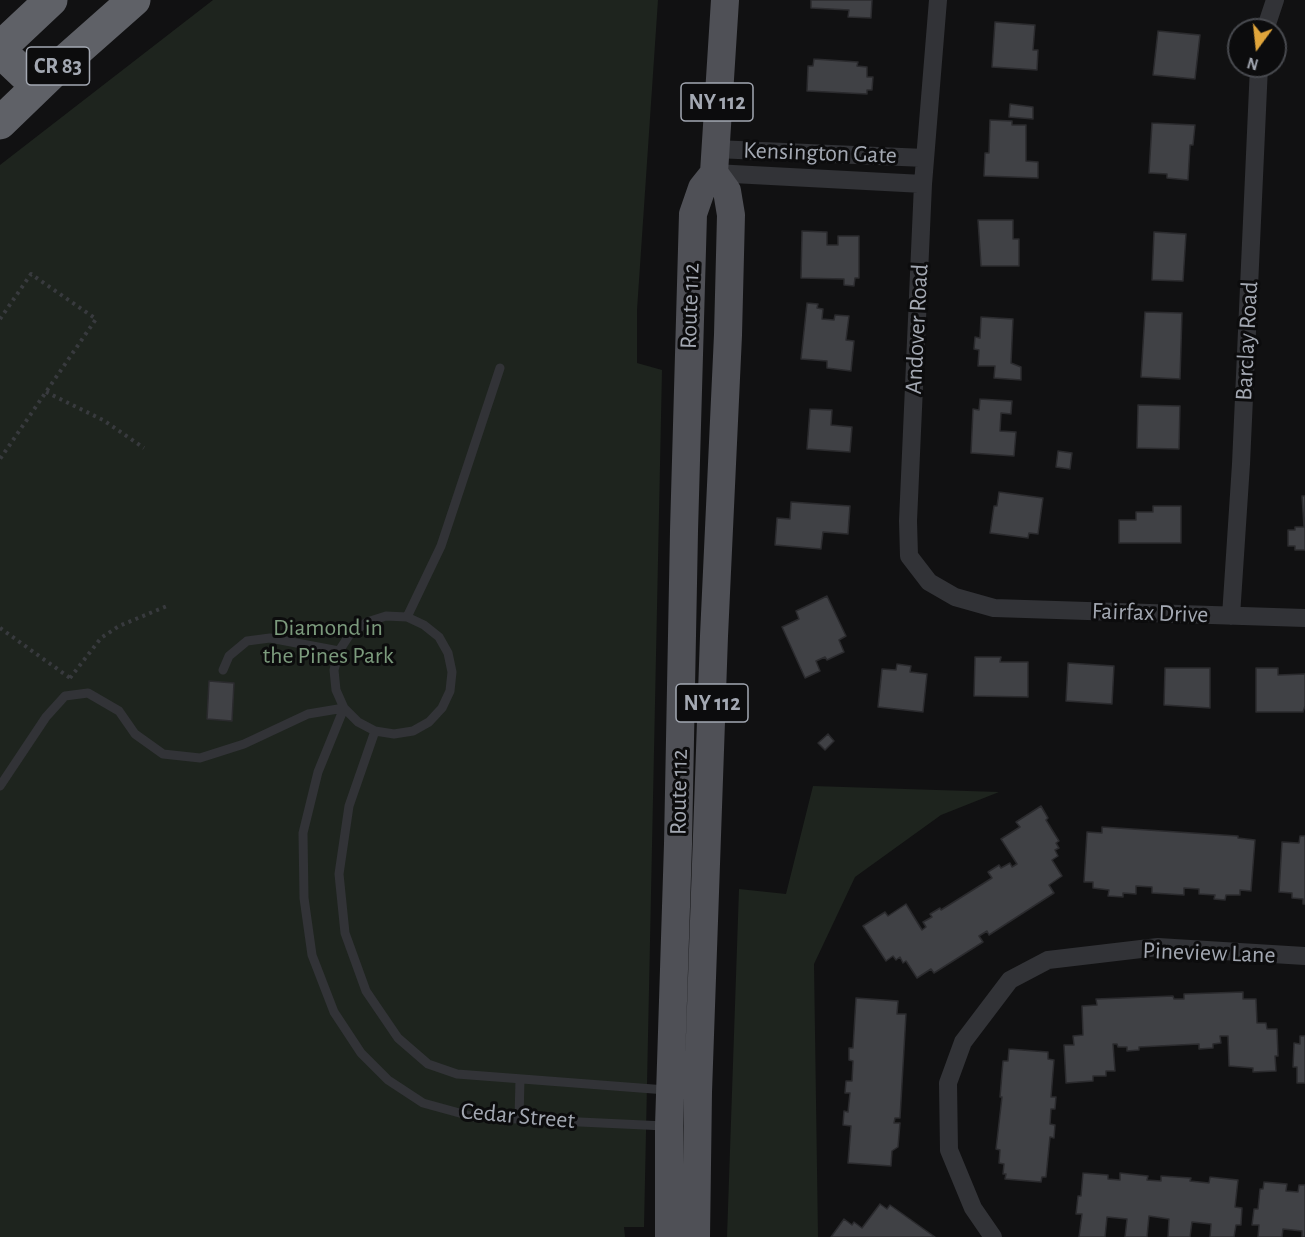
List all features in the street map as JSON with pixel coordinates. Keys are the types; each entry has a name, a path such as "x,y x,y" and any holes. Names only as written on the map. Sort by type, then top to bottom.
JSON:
{"highway":[{"name":"CR 83","path":"0,50 51,0"},
{"name":"CR 83","path":"0,123 118,12 134,0"},
{"path":"0,50 38,86"}],"main road":[{"name":"Route 112","path":"684,1091 678,855 693,214 714,161 725,0"},
{"name":"Route 112","path":"669,1237 683,1127 715,624 728,336 731,215 727,191 714,161"},
{"name":"Route 112","path":"683,1127 696,1237"}],"street":[{"name":"Andover Road","path":"938,0 923,184 908,521 909,556 929,582 956,597 994,608"},
{"path":"1269,18 1275,0"},
{"name":"Barclay Road","path":"1231,616 1242,441 1258,78"},
{"name":"Kensington Gate","path":"714,161 925,158"},
{"name":"Kensington Gate","path":"714,161 923,184"},
{"name":"Fairfax Drive","path":"994,608 1305,618"},
{"name":"Pineview Lane","path":"993,1237 973,1208 949,1150 948,1083 963,1042 1010,980 1048,960 1158,947 1305,956"}],"lane":[{"path":"407,617 441,546 500,368"},
{"path":"386,616 407,617 424,625 439,637 448,653 452,672 450,691 442,708 429,722 413,731 394,734 375,732 358,722 344,708 336,690 334,670 339,651 350,634 367,622 386,616"},
{"path":"223,670 229,656 247,641 270,638 339,651"},
{"path":"0,786 46,717 65,696 88,693 119,711 135,734 163,754 200,758 244,744 308,714 344,708"},
{"name":"Cedar Street","path":"344,708 318,772 303,833 304,898 312,955 334,1012 361,1053 388,1080 423,1103 474,1117 683,1127"},
{"name":"Cedar Street","path":"375,732 349,806 339,874 345,933 366,991 398,1038 428,1064 457,1074 684,1091"},
{"path":"519,1119 520,1079"}],"path":[{"path":"0,319 31,274 96,319 0,459"},
{"path":"46,392 103,420 144,448"},
{"path":"70,678 101,638 119,626 166,606"},
{"path":"0,628 70,678 78,694"}],"green space":[{"name":"Diamond in the Pines Park","path":"213,0 658,0 637,310 637,363 662,370 644,1227 624,1227 625,1237 0,1237 0,165"},
{"path":"813,786 999,792 941,815 855,877 814,964 818,1237 727,1237 739,889 786,894"}],"building":[{"path":"811,0 872,0 871,18 848,17 849,10 811,8"},
{"path":"995,22 1035,25 1033,50 1038,50 1037,70 992,67"},
{"path":"1158,31 1200,35 1195,79 1153,75"},
{"path":"814,59 858,62 857,66 867,67 867,77 873,77 872,90 867,90 867,94 807,91 808,66 813,66"},
{"path":"1010,104 1033,107 1033,119 1009,117"},
{"path":"990,120 1012,121 1012,125 1026,125 1026,161 1038,162 1038,178 984,176 985,153 989,153"},
{"path":"1152,123 1195,125 1193,145 1190,145 1188,180 1167,178 1167,174 1149,173"},
{"path":"978,220 1013,220 1013,239 1019,239 1019,266 981,266"},
{"path":"802,231 827,232 827,245 838,245 838,236 859,236 859,278 855,278 854,286 844,285 844,279 801,278"},
{"path":"1154,232 1186,234 1183,281 1152,280"},
{"path":"807,303 818,304 817,308 823,309 822,319 834,320 835,315 849,316 846,340 854,341 851,371 827,368 827,361 801,359"},
{"path":"1145,312 1182,313 1180,379 1141,377"},
{"path":"981,317 1013,319 1011,363 1021,367 1021,380 994,378 995,366 978,366 979,350 974,349 975,337 980,338"},
{"path":"980,399 1012,401 1011,414 1001,413 1000,431 1016,432 1014,456 971,453 973,409 979,410"},
{"path":"1138,405 1180,406 1179,449 1137,448"},
{"path":"810,409 832,410 831,425 852,427 850,452 807,449"},
{"path":"1058,451 1072,453 1070,469 1056,467"},
{"path":"999,492 1043,498 1038,534 1029,533 1028,538 990,533 994,506 997,506"},
{"path":"1302,496 1305,496 1305,550 1295,550 1295,546 1288,546 1288,530 1304,527"},
{"path":"791,502 850,506 848,534 823,532 821,549 775,545 777,518 790,519"},
{"path":"1153,506 1181,506 1181,543 1119,543 1119,520 1136,520 1136,512 1153,512"},
{"path":"827,596 846,636 839,640 844,652 827,660 825,657 816,661 820,671 805,678 782,627 799,619 796,611"},
{"path":"975,657 1001,657 1000,662 1028,662 1028,697 974,696"},
{"path":"1068,663 1114,666 1112,704 1066,701"},
{"path":"897,664 911,666 910,672 927,674 923,712 878,707 882,669 896,670"},
{"path":"1165,668 1210,668 1210,708 1164,705"},
{"path":"1256,668 1278,668 1278,675 1305,674 1303,712 1256,712"},
{"path":"209,681 234,683 232,721 207,719"},
{"path":"828,734 834,741 825,750 818,743"},
{"path":"1041,806 1048,818 1046,820 1059,841 1056,843 1059,848 1055,850 1058,856 1052,860 1062,876 1049,885 1054,893 989,935 987,931 979,936 983,942 934,973 931,969 917,978 906,961 903,963 900,957 896,960 893,956 886,961 863,926 885,912 888,916 906,904 922,930 926,927 923,922 932,917 930,914 940,908 941,910 992,878 988,872 999,865 1001,868 1010,863 1012,867 1017,864 1001,839 1020,827 1016,822"},
{"path":"1102,827 1238,836 1238,838 1255,840 1251,891 1240,890 1240,895 1226,895 1225,900 1214,899 1215,895 1199,894 1199,889 1184,888 1184,895 1152,893 1152,887 1136,886 1136,894 1123,893 1123,897 1108,896 1109,890 1093,888 1093,882 1084,882 1087,832 1102,833"},
{"path":"1300,836 1305,836 1305,904 1303,904 1303,899 1292,898 1292,893 1279,892 1282,842 1299,843"},
{"path":"1243,992 1243,999 1256,999 1257,1023 1266,1023 1267,1029 1277,1029 1276,1071 1253,1072 1253,1068 1229,1066 1228,1036 1220,1036 1221,1043 1213,1044 1213,1048 1199,1049 1199,1044 1139,1047 1139,1050 1127,1051 1127,1047 1118,1047 1117,1044 1113,1044 1115,1071 1106,1071 1106,1076 1093,1076 1093,1081 1066,1083 1064,1045 1074,1045 1073,1036 1083,1035 1082,1006 1097,1005 1096,999 1173,996 1174,999 1184,999 1184,994"},
{"path":"856,998 898,1001 897,1014 906,1014 900,1118 895,1118 894,1123 900,1123 898,1147 892,1151 891,1166 848,1163 851,1126 843,1125 844,1111 848,1112 850,1093 845,1093 846,1081 852,1081 853,1061 849,1060 849,1048 853,1048"},
{"path":"1300,1036 1305,1036 1305,1083 1297,1083 1297,1067 1293,1067 1294,1043 1300,1044"},
{"path":"1009,1049 1048,1052 1048,1059 1054,1060 1051,1097 1056,1097 1055,1109 1051,1109 1050,1124 1055,1125 1054,1138 1050,1137 1046,1177 1042,1177 1041,1182 1005,1179 1004,1164 999,1163 1000,1150 996,1149 1002,1097 1000,1097 1003,1061 1008,1061"},
{"path":"1083,1173 1108,1175 1108,1179 1120,1180 1120,1173 1148,1176 1147,1180 1161,1181 1161,1176 1191,1178 1190,1181 1209,1183 1210,1177 1238,1180 1235,1207 1242,1208 1241,1225 1236,1225 1234,1237 1210,1237 1211,1224 1192,1222 1190,1237 1168,1237 1169,1219 1149,1216 1147,1237 1125,1237 1127,1219 1107,1217 1105,1237 1079,1237 1082,1214 1076,1214 1078,1196 1081,1196"},
{"path":"1264,1182 1287,1184 1286,1191 1298,1192 1299,1185 1305,1185 1305,1237 1302,1237 1302,1231 1283,1229 1282,1237 1258,1237 1259,1225 1252,1225 1254,1209 1258,1209 1260,1189 1263,1189"},
{"path":"880,1204 887,1209 890,1205 935,1237 831,1237 844,1219 862,1228"}]}
